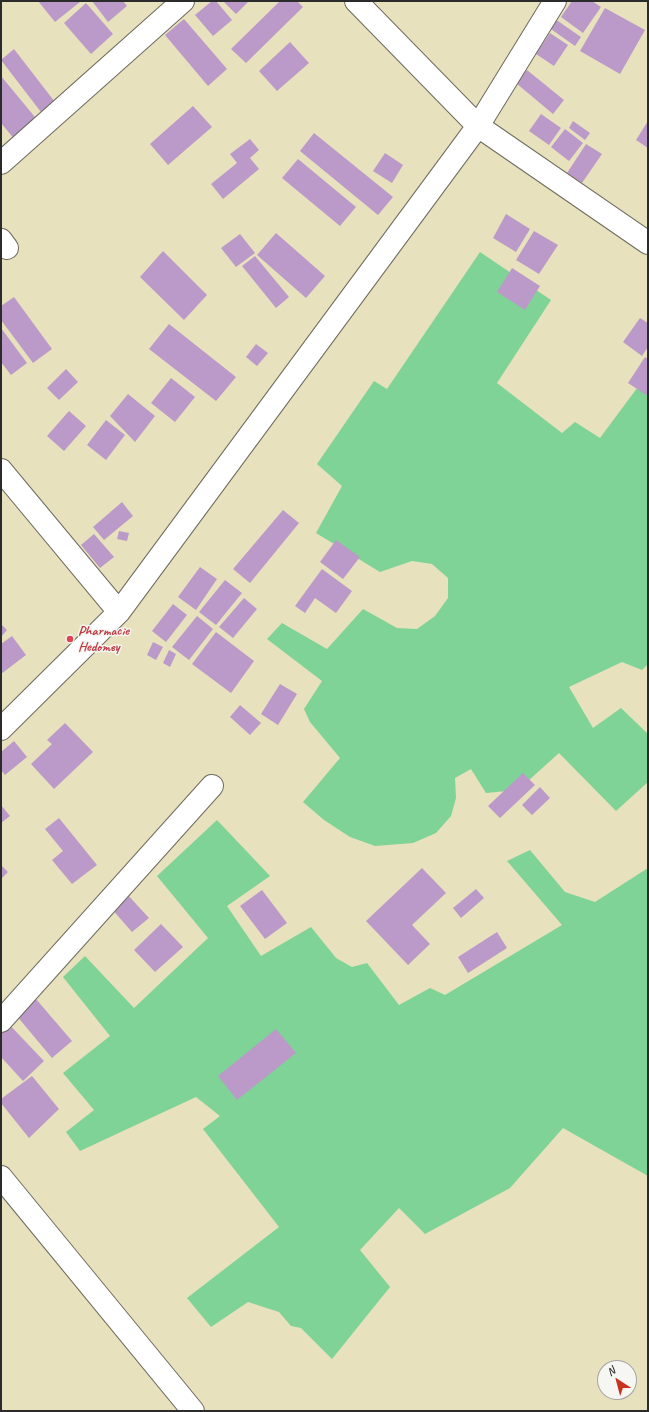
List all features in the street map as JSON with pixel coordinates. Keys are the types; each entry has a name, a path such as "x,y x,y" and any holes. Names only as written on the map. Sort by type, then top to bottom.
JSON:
{"street":[{"path":"1,163 183,1"},
{"path":"356,1 478,126 648,243"},
{"path":"1,729 119,612 478,126 555,1"},
{"path":"1,470 119,612"},
{"path":"1,1021 212,786"},
{"path":"5,1189 193,1411"}],"green space":[{"path":"480,252 551,300 497,383 562,433 575,422 600,438 646,376 648,377 648,664 642,670 622,662 569,687 593,728 621,708 648,734 648,782 616,811 559,753 518,790 486,793 471,769 455,778 456,798 451,816 436,833 413,843 375,846 350,837 324,820 303,802 340,758 310,722 304,709 322,681 267,639 282,623 327,649 363,609 397,628 417,629 435,616 448,598 448,578 432,564 412,561 380,572 316,533 342,486 317,464 374,381 387,389"},
{"path":"217,820 270,876 227,906 261,956 311,927 336,958 352,967 367,963 399,1005 430,988 445,995 562,925 507,861 530,850 565,892 595,902 648,868 648,1176 563,1128 510,1188 425,1234 399,1208 360,1250 390,1287 332,1359 301,1328 291,1326 279,1312 248,1302 211,1327 187,1298 279,1227 203,1129 220,1116 196,1097 80,1151 66,1132 94,1110 63,1073 110,1036 63,977 85,956 134,1008 208,938 157,876"}],"building":[{"path":"38,1 79,1 80,2 55,22"},
{"path":"92,1 123,1 127,6 108,22"},
{"path":"212,1 216,1 232,20 213,36 195,15"},
{"path":"223,1 249,1 236,14"},
{"path":"280,1 297,1 303,7 246,63 231,49"},
{"path":"572,1 592,1 601,7 583,33 561,17"},
{"path":"86,3 113,34 91,54 64,23"},
{"path":"605,8 645,30 620,74 580,51"},
{"path":"184,19 227,69 208,86 165,35"},
{"path":"555,19 581,37 575,46 548,27"},
{"path":"550,33 568,45 554,66 536,54"},
{"path":"290,42 309,63 277,91 259,71"},
{"path":"14,49 58,106 44,116 1,60"},
{"path":"527,70 564,100 553,114 516,83"},
{"path":"1,76 39,122 16,141 1,123"},
{"path":"193,106 212,127 168,165 150,144"},
{"path":"541,114 561,128 549,145 529,131"},
{"path":"573,121 590,133 585,140 569,128"},
{"path":"648,121 648,148 636,140"},
{"path":"565,129 583,143 569,161 551,147"},
{"path":"314,133 393,197 378,215 300,151"},
{"path":"250,139 259,150 250,158 259,169 223,199 211,184 237,163 230,154"},
{"path":"586,144 602,154 582,183 567,173"},
{"path":"385,153 403,165 392,183 373,171"},
{"path":"298,159 356,207 340,226 282,178"},
{"path":"506,214 530,229 516,252 493,238"},
{"path":"534,231 558,245 539,274 516,260"},
{"path":"276,233 325,276 306,298 257,255"},
{"path":"240,234 255,253 236,267 221,248"},
{"path":"163,251 207,295 184,320 140,277"},
{"path":"255,256 289,297 276,308 242,266"},
{"path":"512,268 540,286 525,310 497,292"},
{"path":"14,297 52,349 33,363 1,320 1,306"},
{"path":"640,318 648,323 648,347 642,356 623,342"},
{"path":"169,324 236,377 216,401 149,349"},
{"path":"1,328 27,363 11,375 1,362"},
{"path":"256,344 268,353 257,366 246,357"},
{"path":"645,357 648,359 648,396 628,383"},
{"path":"66,369 78,382 59,400 47,388"},
{"path":"171,378 195,397 175,422 151,403"},
{"path":"128,394 155,416 135,442 110,416"},
{"path":"69,411 86,426 64,451 47,436"},
{"path":"106,420 125,435 106,460 87,445"},
{"path":"122,502 133,516 104,540 93,527"},
{"path":"283,510 299,523 250,583 233,569"},
{"path":"119,531 129,533 127,541 117,539"},
{"path":"94,534 114,557 100,568 81,545"},
{"path":"336,540 360,557 343,579 320,562"},
{"path":"200,567 217,579 196,610 178,597"},
{"path":"322,569 352,591 336,613 315,598 305,613 295,606"},
{"path":"225,580 242,593 216,625 199,612"},
{"path":"244,598 257,609 233,638 219,627"},
{"path":"173,604 187,615 166,642 152,631"},
{"path":"197,616 213,629 189,660 172,647"},
{"path":"1,624 7,630 1,637"},
{"path":"216,632 254,661 231,693 192,664"},
{"path":"12,636 26,655 1,674 1,644"},
{"path":"153,642 163,647 156,660 147,655"},
{"path":"169,650 176,654 170,667 163,663"},
{"path":"280,684 297,694 278,725 261,714"},
{"path":"240,705 261,723 250,735 230,717"},
{"path":"65,723 93,752 54,789 31,764 52,744 47,740"},
{"path":"14,741 27,757 5,775 1,770 1,752"},
{"path":"523,773 535,785 500,818 488,806"},
{"path":"540,787 550,798 532,815 522,805"},
{"path":"1,805 10,816 1,823"},
{"path":"59,818 97,865 72,884 52,860 63,851 45,829"},
{"path":"1,865 8,872 1,879"},
{"path":"422,868 446,893 412,925 430,944 408,965 366,921"},
{"path":"476,889 484,898 461,918 453,908"},
{"path":"262,890 287,923 265,939 240,906"},
{"path":"126,893 149,918 132,932 110,907"},
{"path":"161,924 183,947 155,972 134,950"},
{"path":"497,932 507,948 468,973 458,957"},
{"path":"36,999 72,1041 52,1058 16,1015"},
{"path":"4,1019 44,1061 23,1081 1,1057 1,1022"},
{"path":"276,1029 296,1053 237,1100 218,1076"},
{"path":"32,1076 59,1109 29,1138 1,1103 1,1099"}],"place":[{"name":"Pharmacie Hedomey","path":"70,639"}]}
